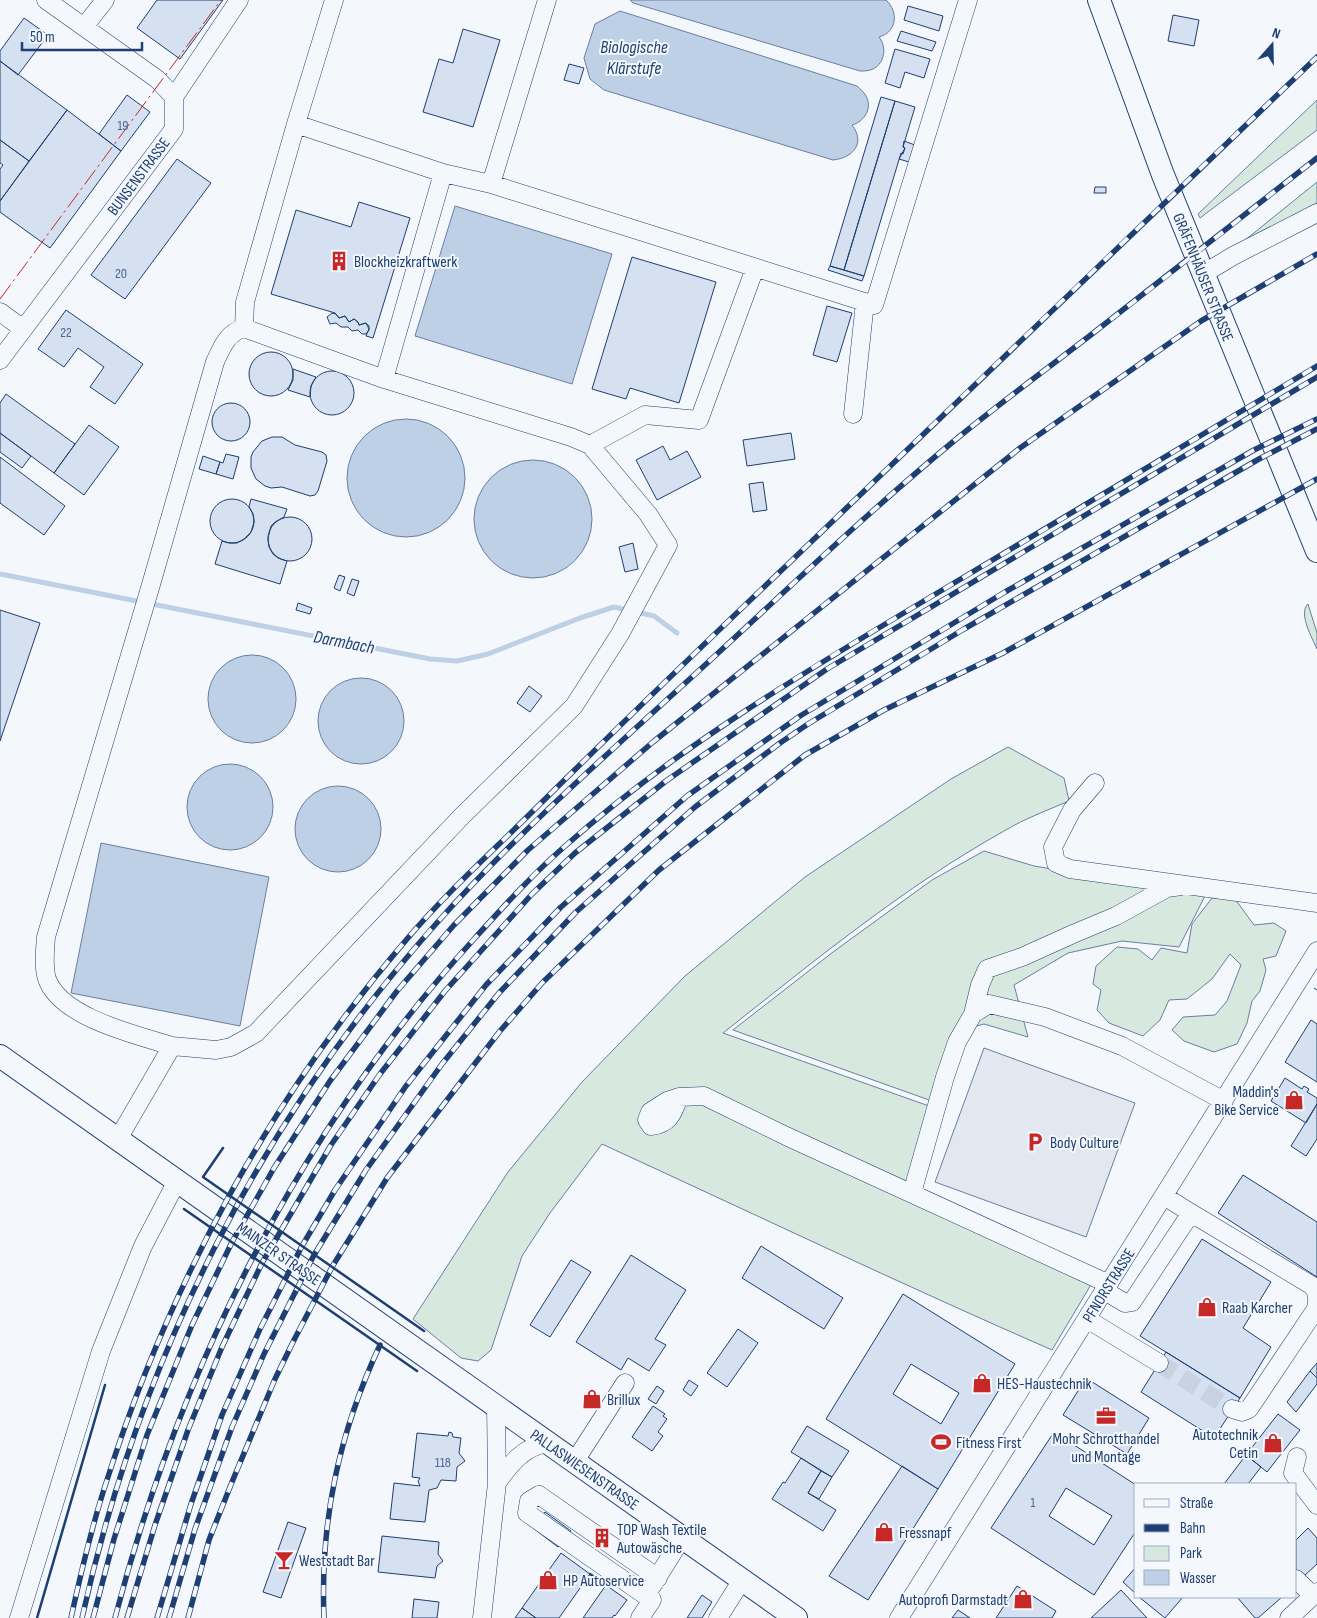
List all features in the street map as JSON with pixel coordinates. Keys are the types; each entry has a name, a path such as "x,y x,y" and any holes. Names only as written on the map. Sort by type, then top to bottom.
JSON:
{"main road":[{"name":"GRÄFENHÄUSER STRASSE","path":"1101,1 1163,175 1317,551"},
{"name":"MAINZER STRASSE","path":"0,1056 496,1405"},
{"name":"PALLASWIESENSTRASSE","path":"496,1405 796,1618"}],"street":[{"path":"46,0 157,79 174,97 239,0"},
{"path":"84,27 105,0"},
{"path":"244,328 245,302 334,0"},
{"path":"492,184 547,0"},
{"path":"296,124 443,174 492,184 874,305 968,0"},
{"name":"BUNSENSTRASSE","path":"0,360 22,328 174,129 174,97"},
{"path":"384,379 443,174"},
{"path":"1203,274 1317,212"},
{"path":"590,445 645,415 699,420 754,268"},
{"path":"853,414 865,302"},
{"path":"0,312 22,328"},
{"path":"244,328 384,379 571,437 590,445 648,514 668,545 620,634 574,706 461,817 256,1033 231,1047 216,1050 200,1050 172,1046 109,1027 90,1019 74,1009 56,993 48,979 44,957 46,937 141,621 215,362 224,342 236,330 244,328"},
{"path":"1095,783 1072,810 1053,847 1056,863 1070,869 1194,884 1317,903"},
{"path":"912,1192 945,1077 957,1042 973,1014 980,985 987,969 1022,957 1116,916 1167,888 1194,884"},
{"name":"PFNORSTRASSE","path":"900,1618 1224,1101 1311,974 1317,951"},
{"path":"973,1014 990,1004 1045,1017 1122,1046 1224,1101"},
{"path":"118,1139 172,1046"},
{"path":"679,1097 704,1096 786,1136 912,1192 1107,1288 1125,1303 1132,1302 1191,1213"},
{"path":"19,1618 101,1351 143,1246 177,1181"},
{"path":"1164,1196 1311,1285 1316,1291 1316,1309 1249,1410 1242,1412 1232,1409"},
{"path":"1087,1319 1159,1363"},
{"path":"575,1461 625,1383"},
{"path":"482,1618 497,1483 496,1405"},
{"path":"497,1483 512,1463 526,1450 539,1444 549,1443"},
{"path":"1297,1457 1293,1473 1317,1505"},
{"path":"640,1618 652,1600 527,1513 529,1501 539,1495 658,1578"},
{"path":"646,1595 682,1538"},
{"path":"718,1618 742,1580"},
{"path":"1290,1618 1315,1594 1297,1580"}],"green space":[{"path":"1317,100 1317,130 1200,218 1198,214"},
{"path":"1317,182 1317,203 1271,227 1229,253"},
{"path":"1308,604 1317,633 1317,649 1305,619 1305,608"},
{"path":"1008,747 1064,778 1069,801 1012,827 931,876 860,926 723,1033 929,1106 905,1194 1092,1283 1052,1350 602,1144 550,1213 522,1256 491,1350 478,1361 461,1358 413,1319 508,1172 582,1082 685,976 805,877 951,779"},
{"path":"984,851 1034,866 1206,894 1179,947 1122,941 1068,953 1014,985 1028,1037 984,1024 954,1032 932,1101 733,1030 833,952 932,880"},
{"path":"1212,898 1235,899 1254,925 1274,923 1286,931 1276,956 1263,959 1266,970 1260,991 1252,1001 1247,1023 1237,1044 1214,1052 1184,1041 1172,1030 1183,1017 1215,1015 1227,1001 1241,965 1230,954 1212,979 1187,999 1169,1000 1160,1020 1143,1036 1109,1023 1097,1010 1101,990 1093,984 1096,966 1117,947 1138,949 1152,960 1161,948 1187,953 1192,924"}],"shaded area":[{"name":"Body Culture","path":"984,1048 1135,1103 1086,1237 935,1182"}],"water":[{"name":"Biologische Klärstufe","path":"630,0 886,0 893,10 894,21 890,31 879,37 884,50 880,63 871,70 860,71 633,3"},
{"name":"Biologische Klärstufe","path":"620,11 857,86 868,101 868,110 864,118 852,125 858,138 855,148 846,156 833,160 604,90 590,79 584,58 595,24"},
{"path":"455,206 612,254 572,384 415,336"},
{"path":"406,419 429,424 448,436 460,455 465,478 460,501 448,520 429,532 406,537 383,532 364,520 352,501 347,478 352,455 364,436 383,424"},
{"path":"533,460 545,461 556,465 575,477 587,496 591,507 591,531 587,542 575,561 556,573 545,577 533,578 521,577 510,573 491,561 479,542 475,531 474,519 475,507 479,496 491,477 510,465 521,461"},
{"path":"252,655 269,659 283,668 292,682 296,699 292,716 283,730 269,739 252,743 235,739 221,730 212,716 208,699 212,682 221,668 235,659"},
{"path":"361,678 378,681 392,690 401,704 404,721 401,738 392,752 378,761 361,764 344,761 330,752 321,738 318,721 321,704 330,690 344,681"},
{"path":"230,764 247,767 261,776 270,790 273,807 270,824 261,838 247,847 230,850 213,847 199,838 190,824 187,807 190,790 199,776 213,767"},
{"path":"338,786 354,789 362,793 374,805 378,813 381,829 378,845 374,853 362,865 354,869 338,872 322,869 314,865 302,853 298,845 295,829 298,813 302,805 314,793 322,789"},
{"path":"101,843 269,877 240,1026 71,993"}],"building":[{"path":"157,0 223,0 180,59 137,28"},
{"path":"908,6 943,16 939,31 904,20"},
{"path":"1173,15 1199,20 1194,46 1168,41"},
{"path":"24,18 48,35 18,75 0,61 0,51"},
{"path":"463,29 500,40 473,127 423,112 439,59 453,63"},
{"path":"901,31 936,42 932,51 897,41"},
{"path":"895,49 930,59 924,78 905,72 900,88 885,83"},
{"path":"0,61 67,110 29,161 0,140"},
{"path":"569,64 584,68 579,84 564,80"},
{"path":"127,95 150,112 121,151 99,134"},
{"path":"881,97 895,101 844,270 830,266"},
{"path":"895,101 915,107 903,147 905,148 903,154 901,153 864,276 844,270"},
{"path":"67,110 121,151 50,248 0,212 0,201"},
{"path":"0,140 29,161 0,201 0,169 3,165 0,163"},
{"path":"904,141 915,145 909,162 899,159 905,148 903,147"},
{"path":"177,159 211,183 125,299 91,275"},
{"path":"1095,187 1106,187 1106,193 1094,193"},
{"name":"Blockheizkraftwerk","path":"359,202 410,218 373,338 366,336 369,329 366,323 359,325 354,319 349,322 345,316 339,318 335,313 271,294 296,210 351,227"},
{"path":"632,257 716,282 679,403 630,388 626,399 592,389"},
{"path":"830,266 864,276 862,281 828,270"},
{"path":"827,306 852,313 837,362 813,355"},
{"path":"66,310 143,364 115,404 90,387 104,367 78,348 64,367 38,349"},
{"path":"332,313 336,314 339,318 345,316 349,322 354,319 359,325 366,323 369,326 369,330 366,334 362,334 358,330 352,331 348,327 341,327 336,323 330,324 327,317"},
{"path":"267,352 275,352 287,358 293,374 287,390 275,396 267,396 255,390 249,378 249,370 255,358"},
{"path":"293,369 316,377 311,386 310,397 288,390 293,380"},
{"path":"328,371 336,371 348,377 354,393 348,409 336,415 328,415 316,409 310,397 310,389 316,377"},
{"path":"6,394 75,444 54,473 0,433 0,403"},
{"path":"231,403 238,404 244,409 249,415 249,429 244,435 238,440 231,441 224,440 218,435 213,429 212,422 213,415 218,409 224,404"},
{"path":"89,425 119,447 84,495 54,473"},
{"path":"0,433 31,456 22,468 0,452"},
{"path":"791,433 795,459 747,466 743,440"},
{"path":"272,437 282,437 295,445 322,452 326,455 327,461 315,495 310,496 282,487 271,488 256,479 251,468 251,457 262,441"},
{"path":"663,446 670,460 687,451 701,477 657,500 636,460"},
{"path":"226,454 239,457 233,479 216,474 220,462 223,463"},
{"path":"203,456 220,462 216,474 199,469"},
{"path":"0,457 65,506 44,535 0,503"},
{"path":"763,482 767,510 753,512 749,484"},
{"path":"228,499 236,499 248,505 254,521 248,537 236,543 228,543 216,537 210,525 210,517 216,505"},
{"path":"251,499 287,509 284,517 271,526 268,538 269,547 273,554 287,561 280,584 215,564 222,541 237,543 251,532 254,522 253,514 249,507"},
{"path":"294,517 306,523 311,530 311,548 306,555 299,560 286,561 278,558 271,551 268,535 271,527 278,520"},
{"path":"633,543 638,569 625,572 619,547"},
{"path":"339,575 345,577 340,591 334,588"},
{"path":"352,579 359,581 354,596 347,593"},
{"path":"298,603 312,608 310,614 296,610"},
{"path":"0,610 40,623 0,741"},
{"path":"529,686 542,696 530,712 517,703"},
{"path":"1311,1020 1317,1024 1317,1082 1285,1062"},
{"name":"Maddin's Bike Service","path":"1285,1078 1302,1089 1304,1086 1309,1089 1307,1092 1317,1098 1317,1104 1306,1123 1271,1101"},
{"path":"1317,1104 1317,1139 1306,1156 1291,1146"},
{"path":"1243,1175 1317,1222 1317,1277 1218,1213"},
{"name":"Raab Karcher","path":"1202,1239 1271,1282 1243,1328 1271,1347 1240,1398 1140,1336"},
{"path":"761,1246 843,1298 824,1329 742,1278"},
{"path":"631,1255 686,1290 655,1339 666,1345 649,1371 628,1358 621,1370 576,1342"},
{"path":"571,1260 591,1272 550,1337 530,1325"},
{"path":"903,1294 1015,1364 938,1489 826,1419","holes":["911,1364 959,1393 941,1424 893,1394"]},
{"path":"738,1329 758,1343 727,1387 707,1373"},
{"path":"1166,1352 1240,1398 1214,1438 1141,1392"},
{"path":"1317,1363 1317,1378 1310,1371"},
{"path":"1310,1371 1317,1378 1317,1384 1296,1412 1287,1402"},
{"name":"Mohr Schrotthandel und Montage","path":"1086,1378 1149,1418 1127,1454 1063,1415"},
{"path":"689,1380 698,1386 691,1396 683,1390"},
{"path":"657,1386 664,1391 656,1404 648,1399"},
{"path":"653,1406 665,1414 663,1416 667,1419 658,1432 663,1436 652,1451 632,1437"},
{"name":"Autotechnik Cetin","path":"1278,1414 1300,1430 1267,1472 1246,1455"},
{"path":"807,1426 849,1451 832,1477 791,1452"},
{"path":"449,1432 452,1433 453,1437 461,1438 459,1453 465,1461 457,1467 456,1481 441,1480 437,1488 429,1490 425,1522 390,1519 394,1483 420,1486 418,1481 420,1478 412,1477 417,1433 448,1436"},
{"path":"1054,1432 1134,1484 1134,1534 1094,1595 991,1528","holes":["1066,1488 1112,1516 1094,1545 1049,1516"]},
{"path":"1246,1455 1261,1467 1249,1483 1225,1483"},
{"path":"801,1458 821,1471 808,1493 836,1510 823,1531 772,1499"},
{"name":"Fressnapf","path":"902,1466 938,1489 868,1600 829,1576"},
{"path":"821,1471 832,1477 819,1499 808,1493"},
{"path":"545,1512 571,1531 558,1547 533,1528"},
{"name":"Weststadt Bar","path":"288,1522 306,1528 281,1598 263,1592"},
{"path":"1308,1528 1317,1538 1317,1564 1303,1577 1297,1570 1297,1539"},
{"path":"382,1536 439,1542 438,1554 443,1561 437,1566 435,1578 378,1572"},
{"path":"561,1553 590,1574 559,1618 536,1618 522,1608"},
{"path":"1134,1569 1134,1592 1123,1582"},
{"path":"606,1585 627,1600 612,1618 583,1618"},
{"name":"Autoprofi Darmstadt","path":"1017,1586 1056,1611 1052,1618 996,1618"},
{"path":"1121,1590 1147,1618 1091,1618"},
{"path":"702,1595 712,1602 702,1618 687,1618"},
{"path":"1140,1598 1182,1598 1165,1618"},
{"path":"1238,1598 1281,1598 1258,1618 1255,1618"},
{"path":"414,1599 439,1602 437,1618 412,1618"},
{"path":"522,1608 536,1618 515,1618"},
{"path":"958,1610 970,1618 952,1618"}],"waterway":[{"name":"Darmbach","path":"0,574 430,659 457,661 488,654 580,618 614,607 654,616 677,633"}],"tunnel":[{"path":"1159,1363 1232,1409"}],"railway":[{"path":"71,1618 96,1514 132,1406 161,1334 194,1263 230,1194 269,1127 312,1062 358,999 407,939 470,872 692,656 1317,57"},
{"path":"82,1618 106,1523 136,1429 172,1338 214,1249 261,1163 314,1080 372,1001 435,925 532,824 894,492 976,423 1317,158"},
{"path":"93,1618 114,1539 147,1435 192,1325 232,1242 274,1168 330,1081 397,991 454,925 528,850 653,742 1020,448 1201,321 1317,254"},
{"path":"115,1618 142,1525 174,1433 211,1343 254,1256 301,1171 354,1090 412,1012 518,891 564,847 608,810 700,741 748,709 846,648 1317,366"},
{"path":"127,1618 155,1525 188,1430 222,1347 262,1263 331,1145 380,1074 445,991 532,894 575,853 666,781 827,669 1317,377"},
{"path":"157,1618 191,1504 222,1415 260,1329 302,1246 335,1190 406,1086 486,985 561,907 687,796 800,716 1005,592 1254,450 1317,419"},
{"path":"169,1618 195,1529 232,1427 264,1354 314,1255 366,1170 442,1064 499,993 576,912 695,807 808,724 964,629 1259,459 1317,429"},
{"path":"188,1618 209,1540 232,1482 275,1379 332,1267 387,1178 500,1031 543,982 659,870 805,755 884,710 1003,653 1317,479"},
{"path":"324,1618 325,1546 335,1478 353,1411 380,1345"}],"wall":[{"path":"223,1148 203,1177 424,1331"},
{"path":"184,1209 417,1371"},
{"path":"37,1618 105,1385"},
{"path":"590,1574 606,1585"}],"power":[{"path":"0,299 221,0"}],"place":[{"name":"Blockheizkraftwerk","path":"339,261"},
{"name":"Maddin's Bike Service","path":"1294,1100"},
{"name":"Body Culture","path":"1035,1142"},
{"name":"Raab Karcher","path":"1207,1307"},
{"name":"HES-Haustechnik","path":"982,1383"},
{"name":"Brillux","path":"592,1399"},
{"name":"Mohr Schrotthandel und Montage","path":"1106,1416"},
{"name":"Fitness First","path":"941,1442"},
{"name":"Autotechnik Cetin","path":"1273,1443"},
{"name":"Fressnapf","path":"884,1532"},
{"name":"TOP Wash Textile Autowäsche","path":"602,1538"},
{"name":"Weststadt Bar","path":"284,1560"},
{"name":"HP Autoservice","path":"548,1580"},
{"name":"Autoprofi Darmstadt","path":"1023,1599"}]}
